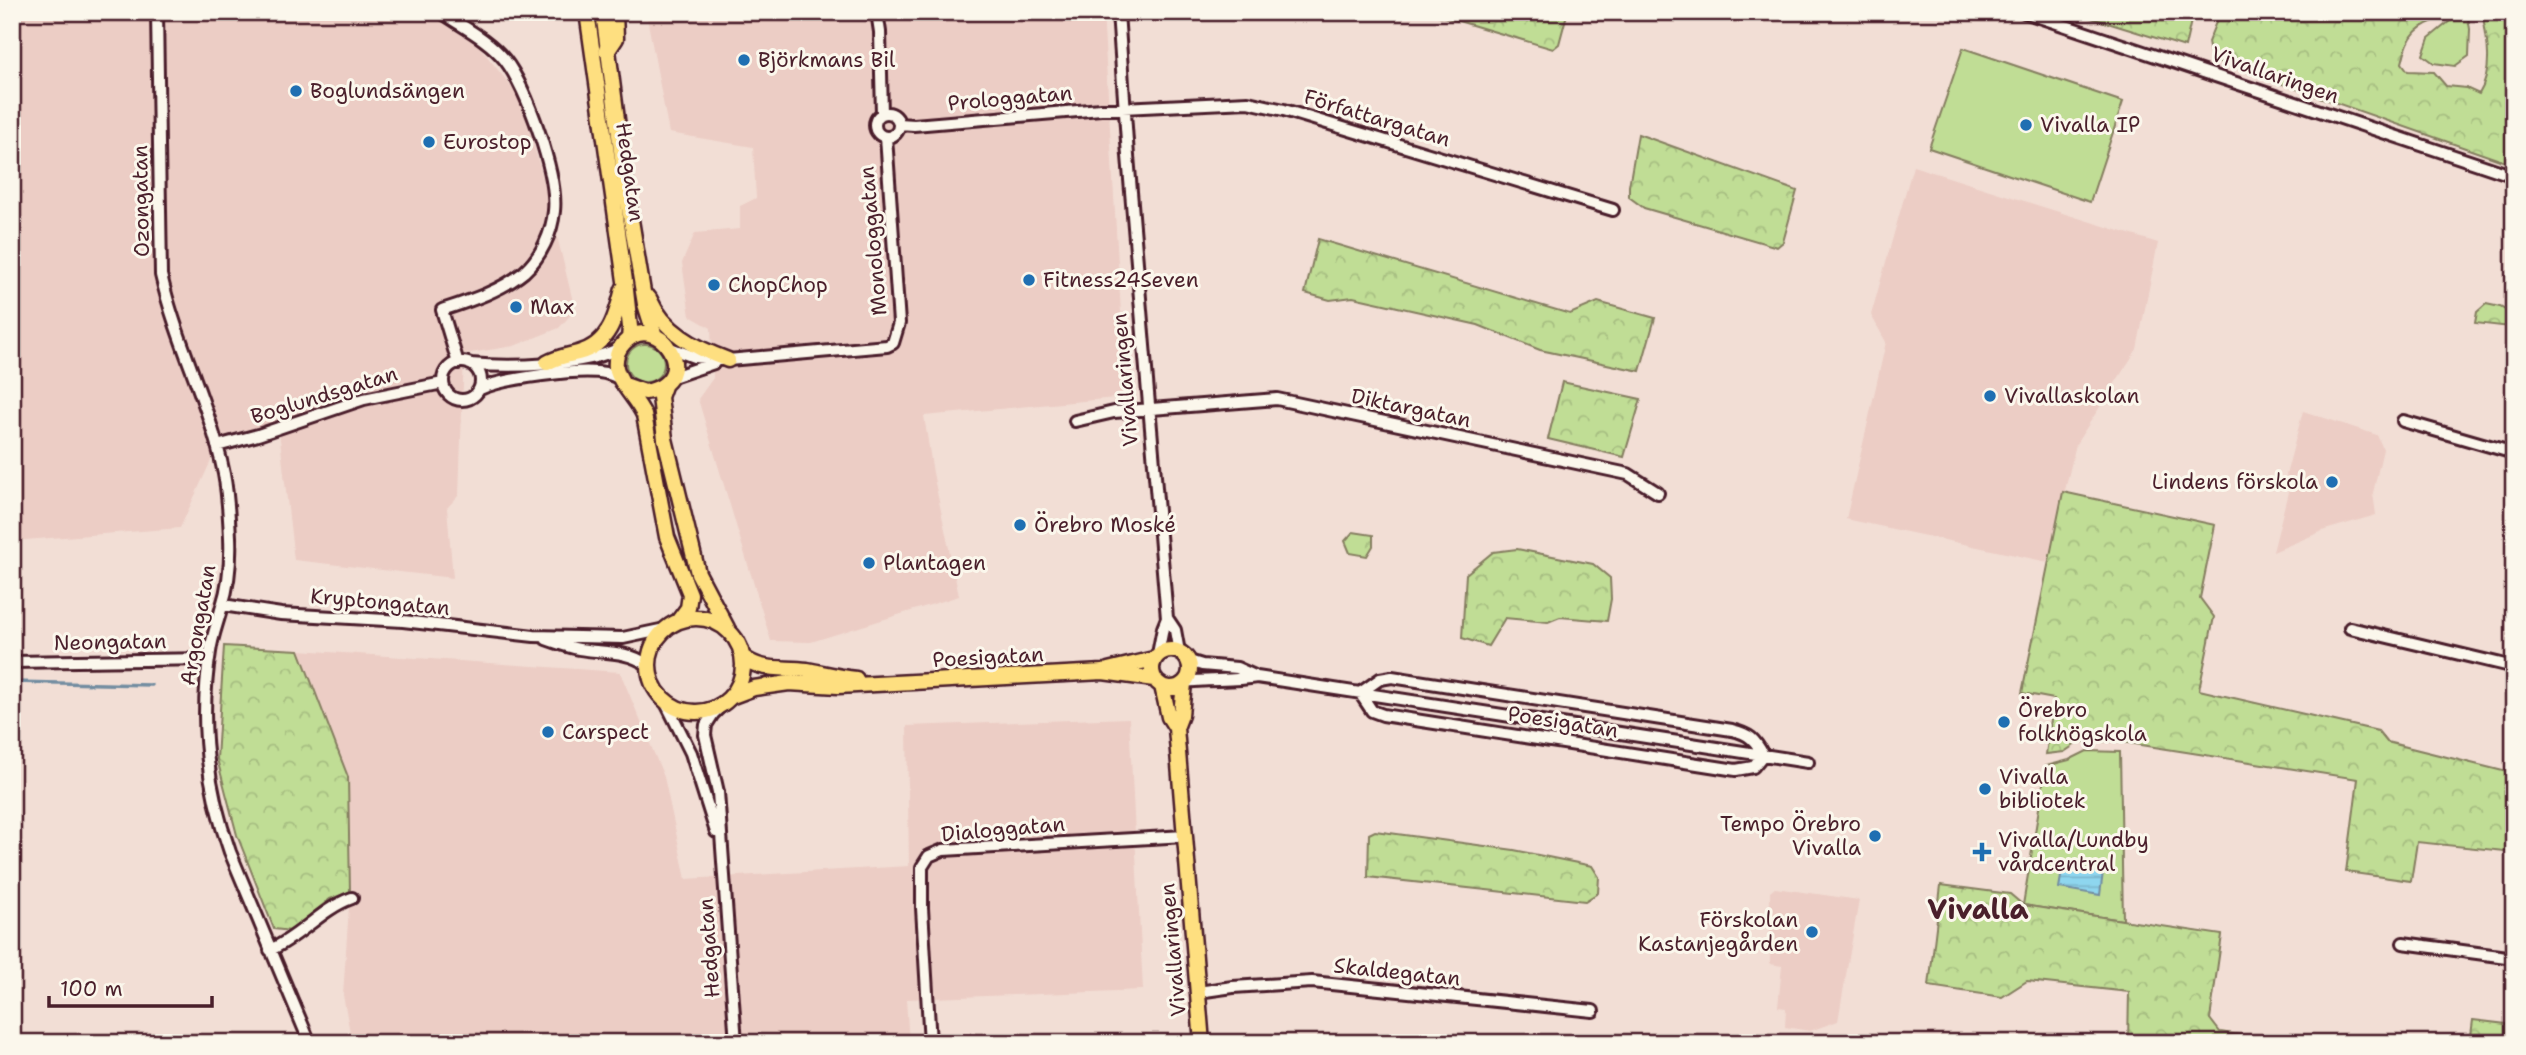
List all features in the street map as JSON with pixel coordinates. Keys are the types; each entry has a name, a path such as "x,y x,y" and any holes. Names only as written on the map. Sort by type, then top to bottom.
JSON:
{"highway":[{"path":"607,50 615,38 614,12"}],"main road":[{"name":"Hedgatan","path":"587,12 625,281 630,327 624,344"},
{"name":"Hedgatan","path":"603,12 645,304 655,336"},
{"path":"547,363 559,356 586,350 610,331 625,281"},
{"path":"642,282 653,308 681,338 729,360"},
{"path":"646,334 655,336 670,348 674,363 660,397 665,439 695,563 710,599 727,629 737,640 743,657 742,676 728,699 706,711 679,709 665,701 656,690 648,665 650,650 665,629 679,620 688,608 690,594 667,537 644,415 623,382 616,364 624,344 646,334"},
{"path":"623,382 645,392 667,382"},
{"path":"679,620 698,617 713,620 727,629"},
{"path":"1170,649 1184,656 1191,670 1184,683 1174,688 1158,682 1151,671 1156,656 1170,649"},
{"name":"Poesigatan","path":"1103,672 1156,656"},
{"name":"Poesigatan","path":"743,657 751,664 763,667 804,670 874,683"},
{"name":"Poesigatan","path":"728,699 754,688 789,684 838,686 1103,672 1158,682"},
{"name":"Vivallaringen","path":"1158,682 1169,717 1176,728"},
{"name":"Vivallaringen","path":"1184,683 1181,715 1176,728 1202,1043"}],"street":[{"name":"Ozongatan","path":"157,12 161,275 170,315 197,384"},
{"path":"441,12 486,41 506,61 516,77 537,129 554,189 555,209 551,230 539,255 524,272 499,288 442,310 458,363"},
{"path":"877,12 882,114 876,120 875,127 879,134 886,137 895,133 898,124 894,116 882,114"},
{"name":"Vivallaringen","path":"1118,12 1167,618 1156,656"},
{"name":"Vivallaringen","path":"2024,12 2514,176"},
{"name":"Författargatan","path":"1125,109 1248,102 1262,104 1613,210"},
{"name":"Prologgatan","path":"898,124 1125,109"},
{"name":"Monologgatan","path":"667,382 695,368 729,360 887,346 895,341 899,323 886,137"},
{"path":"623,382 608,373 579,372 511,379 480,389 472,398 459,400 448,394 443,383 446,372 458,363 495,366 596,359 624,344"},
{"name":"Monologgatan","path":"670,348 694,358 729,360"},
{"path":"470,364 481,376 480,389"},
{"name":"Boglundsgatan","path":"217,446 364,399 443,383"},
{"name":"Argongatan","path":"197,384 224,475 230,540 228,583 214,630 205,698 205,743 212,795 230,852 310,1043"},
{"name":"Diktargatan","path":"1075,421 1114,412 1288,400 1628,474 1658,493"},
{"path":"2403,421 2514,453"},
{"name":"Kryptongatan","path":"223,605 281,614 403,621 534,636 612,638 665,629"},
{"name":"Vivallaringen","path":"1167,618 1175,630 1184,656"},
{"path":"2350,628 2514,667"},
{"name":"Kryptongatan","path":"534,636 575,648 624,653 637,657 648,665"},
{"name":"Poesigatan","path":"1184,656 1202,665 1237,668 1257,677 1808,762"},
{"name":"Neongatan","path":"12,663 209,660"},
{"name":"Poesigatan","path":"1184,683 1217,679 1237,681 1257,677"},
{"name":"Poesigatan","path":"1360,693 1380,679 1392,677 1732,730 1748,734 1763,755"},
{"name":"Poesigatan","path":"1360,693 1373,711 1383,715 1723,769 1745,770 1753,767 1763,755"},
{"name":"Hedgatan","path":"728,699 706,725 705,735 718,792 736,1043"},
{"name":"Hedgatan","path":"665,701 691,753 722,851"},
{"name":"Dialoggatan","path":"930,1043 922,908 922,867 929,856 943,850 1185,836"},
{"path":"270,950 284,944 334,905 352,898"},
{"path":"2403,943 2514,958"},
{"name":"Skaldegatan","path":"1198,992 1312,982 1593,1011"}],"shaded area":[{"name":"Eurostop","path":"12,12 428,12 478,45 519,96 541,170 575,310 559,328 514,346 464,354 459,495 447,508 453,578 294,560 278,422 221,439 180,528 12,541"},
{"path":"646,12 1103,12 1126,397 924,416 959,596 811,642 771,641 698,399 713,378 711,328 690,316 682,263 695,233 740,229 740,206 756,198 753,147 669,133"},
{"name":"Vivallaskolan","path":"1913,166 2158,243 2137,349 2076,444 2048,562 1846,519 1886,342 1871,315"},
{"name":"Lindens förskola","path":"2303,411 2377,435 2383,449 2373,493 2376,515 2325,530 2273,552 2289,488 2286,475"},
{"path":"299,650 620,672 664,777 686,879 909,866 907,726 1129,718 1143,990 906,999 909,1043 352,1043 343,995 350,892 348,777"},
{"name":"Förskolan Kastanjegården","path":"1775,888 1859,900 1838,1021 1810,1031 1785,1027 1786,1008 1778,1007 1782,966 1770,964 1770,892"}],"green space":[{"path":"1428,12 1567,14 1559,44 1553,49"},
{"path":"2072,12 2193,12 2185,47"},
{"path":"2211,12 2455,12 2420,28 2409,41 2402,63 2408,71 2434,72 2446,86 2466,88 2479,94 2484,85 2488,64 2482,12 2514,12 2514,165 2211,59 2208,42 2218,17"},
{"path":"2461,12 2467,12 2470,29 2469,56 2455,66 2434,63 2423,55 2429,38"},
{"name":"Vivalla IP","path":"1963,48 2123,102 2090,202 1929,148"},
{"path":"1638,134 1797,191 1783,242 1777,247 1644,208 1629,197"},
{"path":"1318,239 1570,314 1598,302 1655,318 1640,371 1540,350 1478,325 1353,297 1330,300 1305,293"},
{"path":"2486,304 2500,307 2514,315 2510,327 2475,323 2477,312"},
{"path":"645,344 658,350 664,363 658,376 645,382 632,376 626,363 632,350"},
{"path":"1562,382 1641,399 1624,457 1548,439"},
{"path":"2063,492 2215,525 2200,598 2214,617 2199,690 2378,731 2387,742 2507,772 2514,748 2514,852 2417,842 2411,881 2346,872 2358,779 2116,741 2079,742 2064,752 2046,754 2054,699 2022,693"},
{"path":"1353,532 1373,535 1373,546 1367,556 1350,553 1345,541"},
{"path":"1517,549 1593,564 1610,578 1611,599 1607,621 1560,617 1548,622 1505,618 1488,646 1462,638 1466,574 1493,552"},
{"path":"224,646 299,650 348,777 350,892 330,899 291,931 274,929 237,835 217,759"},
{"path":"2087,751 2120,752 2123,920 2023,905 2046,766 2069,760"},
{"path":"1375,831 1514,850 1592,866 1599,877 1598,893 1585,901 1368,877 1369,834"},
{"path":"1941,885 2010,894 2023,905 2222,935 2210,1019 2220,1032 2291,1043 2128,1043 2129,992 2027,981 2002,997 1929,986"},
{"path":"2473,1020 2514,1025 2514,1043 2470,1043"}],"water":[{"path":"2063,865 2103,872 2100,895 2059,888"}],"waterway":[{"path":"12,682 151,685"}],"place":[{"name":"Björkmans Bil","path":"744,60"},
{"name":"Boglundsängen","path":"296,91"},
{"name":"Vivalla IP","path":"2026,125"},
{"name":"Eurostop","path":"429,142"},
{"name":"Fitness24Seven","path":"1029,280"},
{"name":"ChopChop","path":"714,285"},
{"name":"Max","path":"516,307"},
{"name":"Vivallaskolan","path":"1990,396"},
{"name":"Lindens förskola","path":"2332,482"},
{"name":"Örebro Moské","path":"1020,525"},
{"name":"Plantagen","path":"869,563"},
{"name":"Örebro folkhögskola","path":"2004,722"},
{"name":"Carspect","path":"548,732"},
{"name":"Vivalla bibliotek","path":"1985,789"},
{"name":"Tempo Örebro Vivalla","path":"1875,836"},
{"name":"Vivalla/Lundby vårdcentral","path":"1982,852"},
{"name":"Förskolan Kastanjegården","path":"1812,932"}],"district":[{"name":"Vivalla","path":"1978,909"}]}
